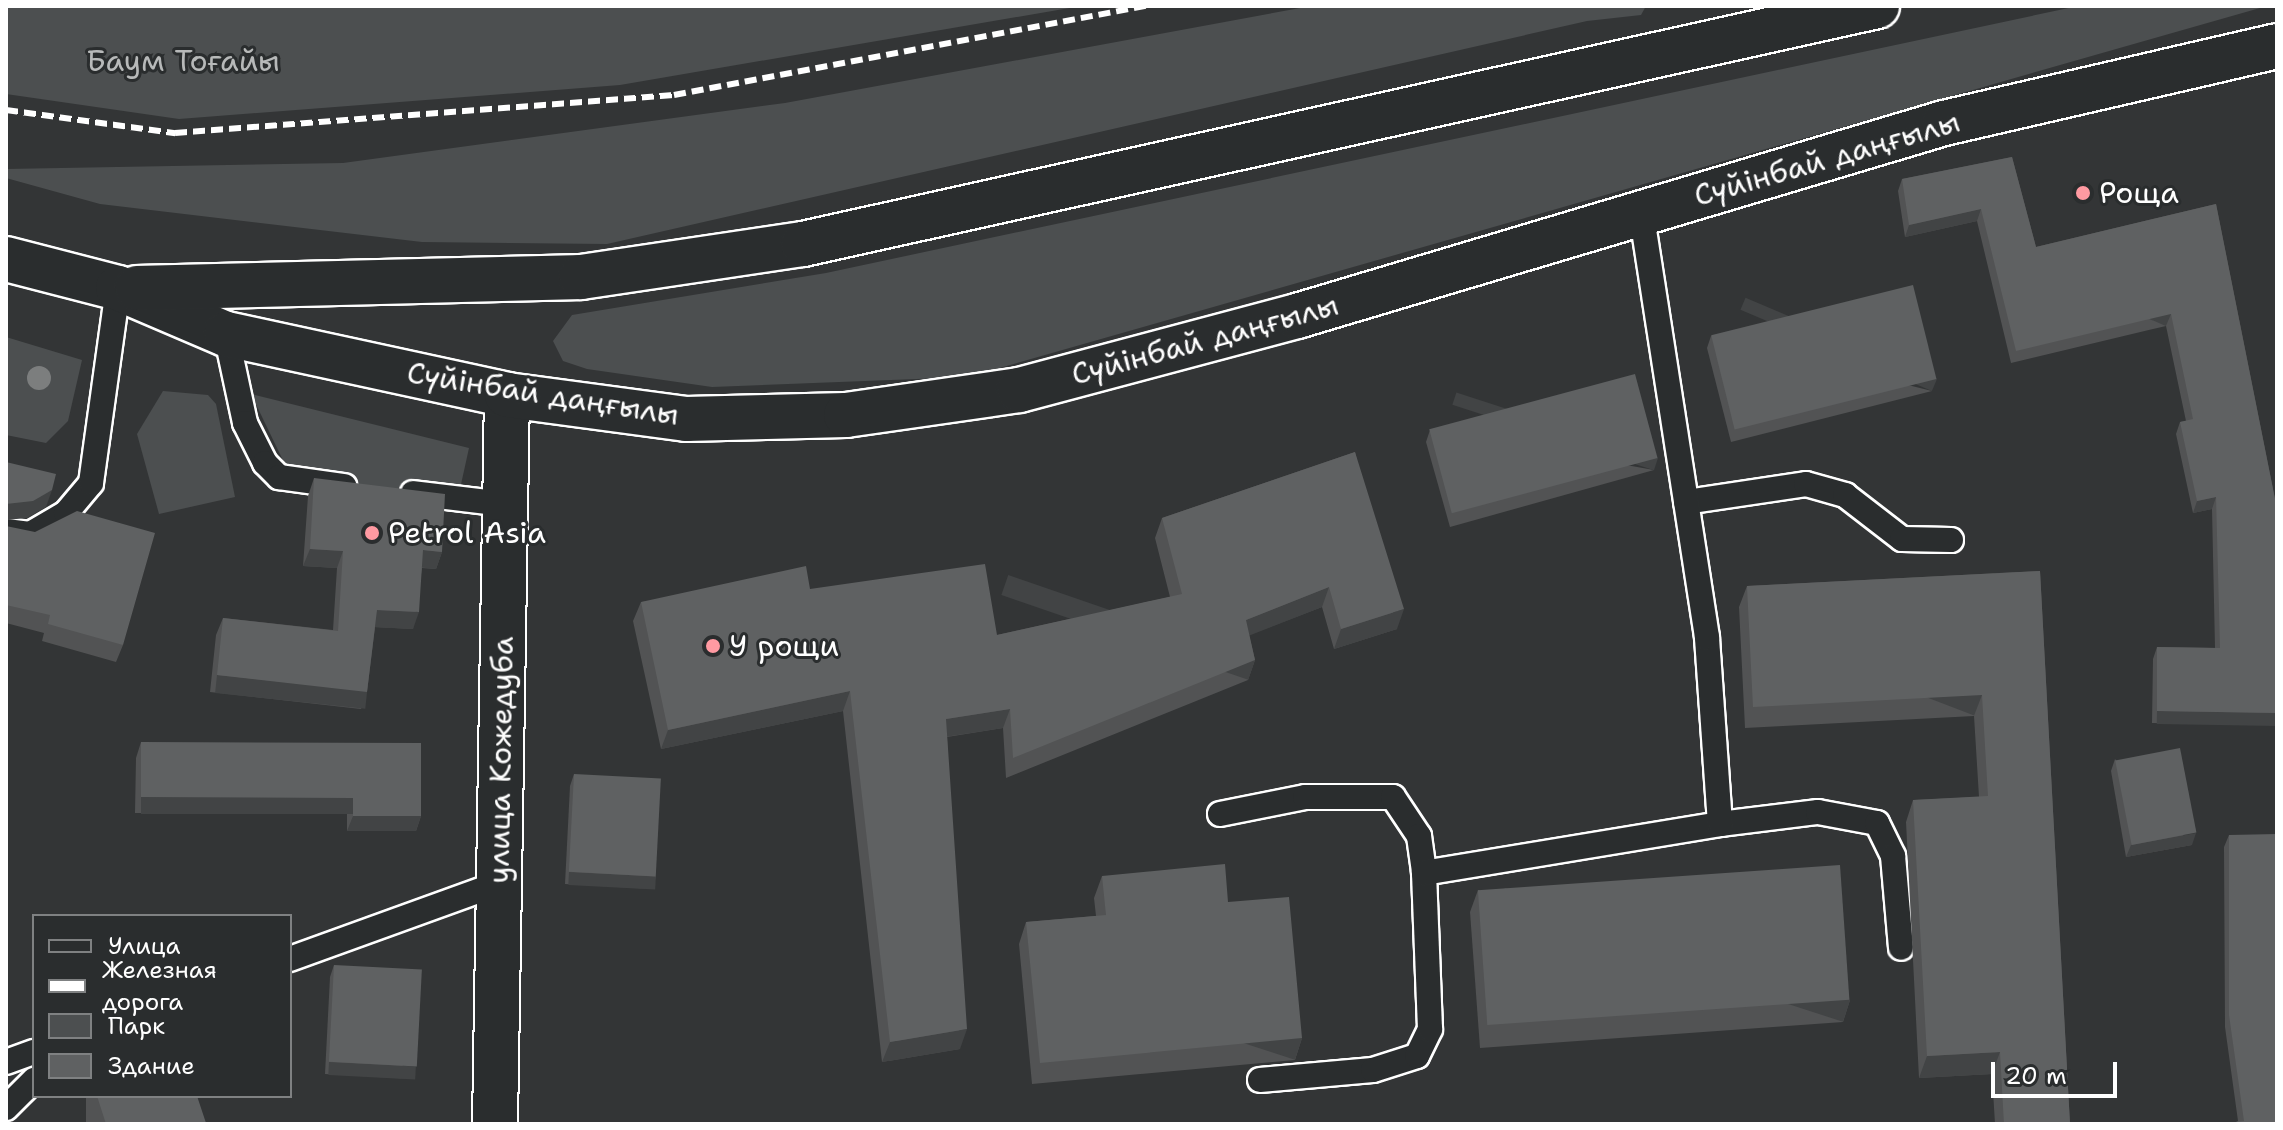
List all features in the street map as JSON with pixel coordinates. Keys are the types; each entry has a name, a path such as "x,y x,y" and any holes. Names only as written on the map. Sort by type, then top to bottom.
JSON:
{"main road":[{"name":"Сүйінбай даңғылы","path":"118,288 581,277 803,244 1877,6"},
{"name":"Сүйінбай даңғылы","path":"6,259 118,288 226,334 507,395 686,419 846,415 1019,390 1641,213 1944,123 2277,46"},
{"name":"улица Кожедуба","path":"495,1124 507,395"}],"lane":[{"path":"1641,213 1707,637 1720,824"},
{"path":"6,531 30,534 66,513 91,483 118,288"},
{"path":"226,334 245,423 265,463 279,477 504,504"},
{"path":"1686,502 1806,484 1845,495 1902,539 1951,540"},
{"path":"1220,814 1305,797 1364,792 1393,797 1419,836 1424,873 1430,1029 1417,1056 1373,1070 1260,1080"},
{"path":"1424,873 1720,824 1818,812 1877,823 1893,856 1901,948"},
{"path":"292,958 500,883"},
{"path":"6,1062 32,1053"},
{"path":"6,1108 32,1082"}],"green space":[{"name":"Баум Тоғайы","path":"6,6 1081,6 620,85 179,119 6,94"},
{"path":"1311,6 1646,6 1641,15 1587,21 607,244 422,242 100,204 6,178 6,169 343,163 785,103"},
{"path":"2078,6 2267,6 968,377 712,387 587,369 563,361 553,341 572,315 826,273"},
{"path":"6,337 82,360 68,421 46,443 6,435"},
{"path":"163,391 208,395 216,404 235,497 159,514 137,434"},
{"path":"251,394 469,448 458,498 292,479"}],"building":[{"path":"2012,157 2036,247 2216,204 2277,509 2277,713 2157,711 2157,647 2220,648 2216,497 2197,501 2180,422 2193,419 2171,314 2016,351 1981,209 1909,225 1902,179"},
{"path":"1913,285 1936,379 1735,429 1711,335"},
{"path":"1635,374 1658,458 1452,513 1429,429"},
{"path":"1355,452 1404,609 1341,629 1329,587 1246,620 1255,660 1013,758 1010,709 946,719 967,1029 890,1042 850,691 668,730 641,602 806,566 810,589 985,564 997,635 1182,594 1162,518"},
{"path":"6,462 56,474 52,490 33,501 6,504"},
{"path":"314,478 445,494 442,552 423,550 419,612 377,610 367,692 217,675 223,618 338,631 343,551 310,549"},
{"path":"77,511 155,533 123,645 48,624 50,615 6,605 6,526 35,532"},
{"path":"2040,571 2070,1124 2004,1124 2000,1052 1927,1056 1913,800 1988,796 1982,695 1753,707 1747,586"},
{"path":"141,742 421,743 421,816 353,816 353,798 141,797"},
{"path":"2180,748 2196,832 2132,845 2115,761"},
{"path":"574,774 661,779 656,876 569,872"},
{"path":"2277,834 2277,1124 2236,1124 2244,1121 2229,1015 2229,835"},
{"path":"1225,864 1228,902 1289,897 1302,1038 1040,1063 1026,922 1106,915 1102,876"},
{"path":"1840,865 1849,1000 1487,1025 1478,890"},
{"path":"334,965 422,970 417,1066 329,1062"},
{"path":"98,1098 198,1098 206,1123 106,1124"}],"railway":[{"path":"6,110 175,133 674,95 1146,6"}],"place":[{"name":"Роща","path":"2083,193"},
{"name":"Petrol Asia","path":"372,533"},
{"name":"У рощи","path":"713,646"}]}
